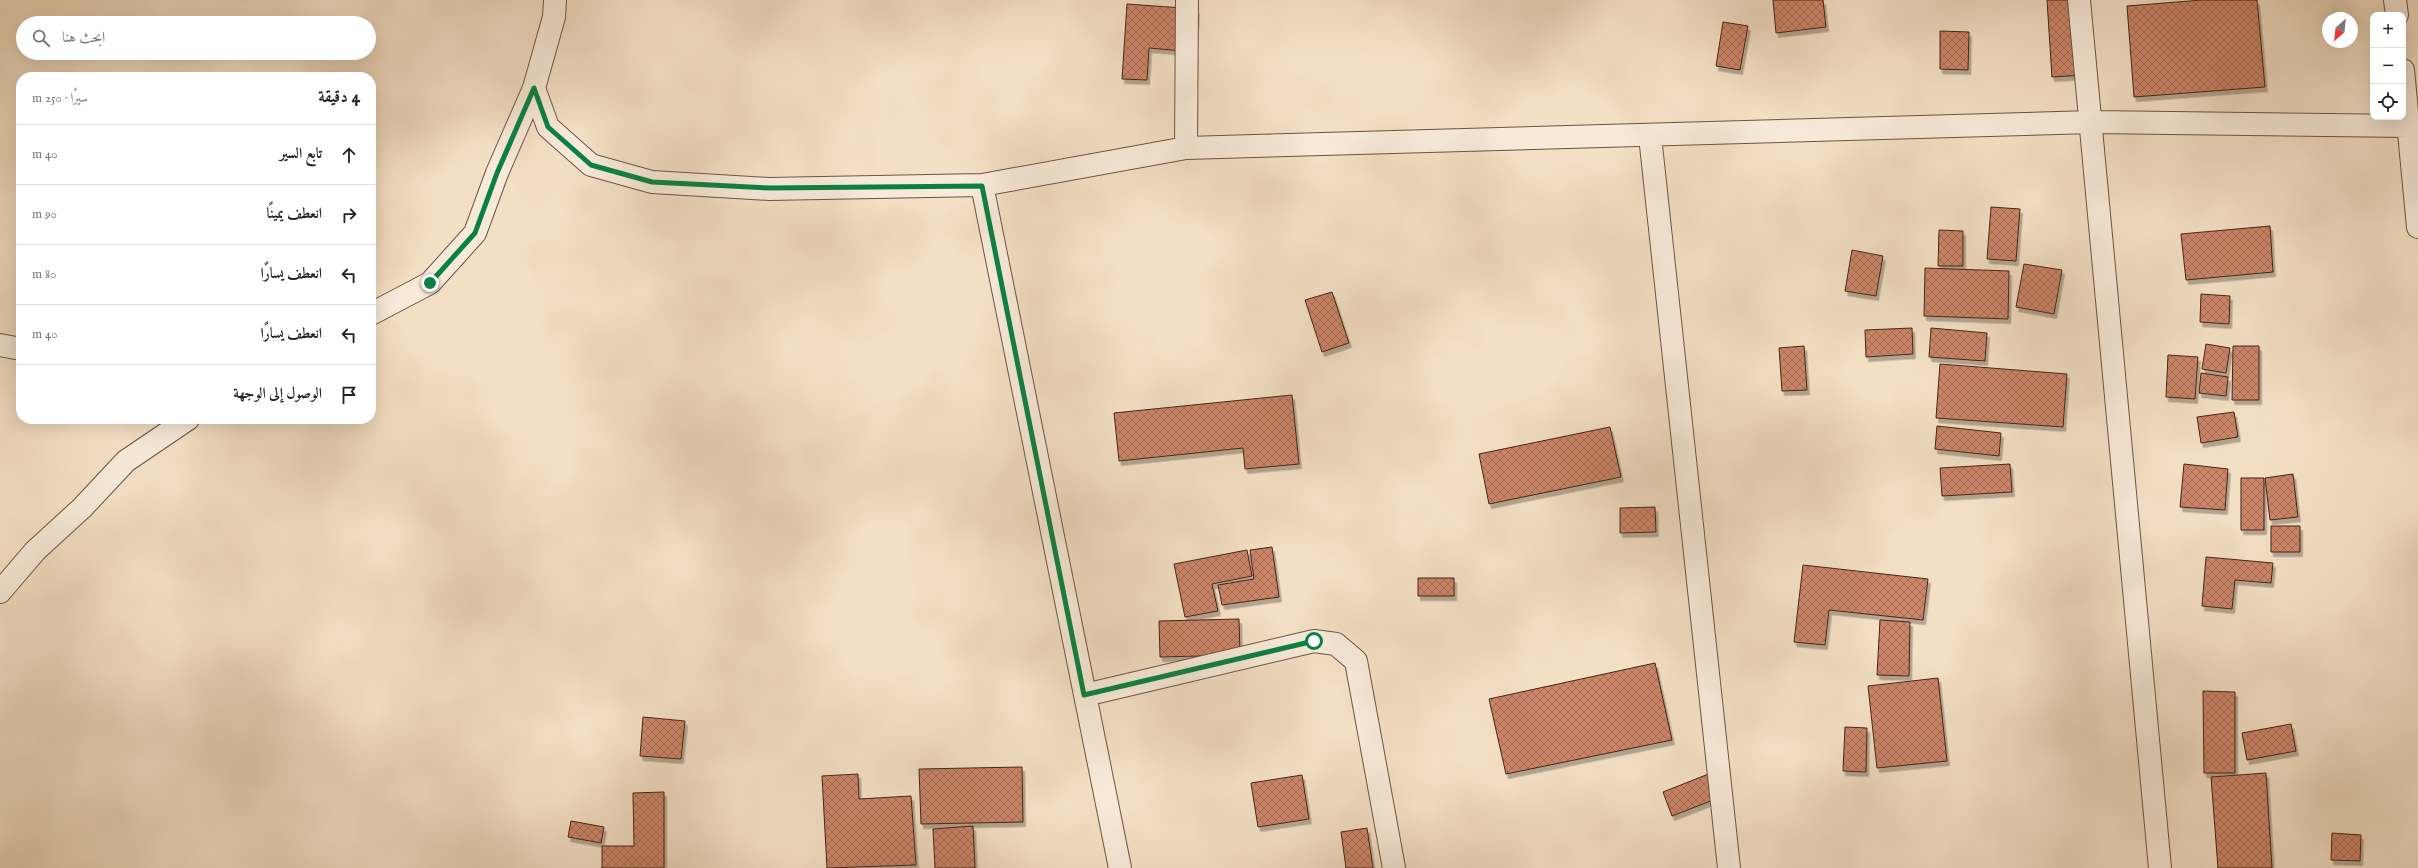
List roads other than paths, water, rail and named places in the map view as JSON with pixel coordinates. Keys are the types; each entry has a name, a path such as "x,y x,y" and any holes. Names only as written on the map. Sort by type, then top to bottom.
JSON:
{"street":[{"path":"376,311 430,283 475,233 499,166 534,88 554,17 555,0"},
{"path":"1186,0 1186,148"},
{"path":"2079,0 2092,122 2160,868"},
{"path":"2395,0 2397,12"},
{"path":"2404,84 2418,227"},
{"path":"534,88 548,127 591,165 652,182 769,188 982,186 1186,148 1650,136 2092,122 2409,126"},
{"path":"1650,136 1729,868"},
{"path":"982,186 1120,868"},
{"path":"0,345 16,348"},
{"path":"0,592 35,551 82,508 126,461 181,424"},
{"path":"1084,695 1314,641 1336,644 1356,661 1394,868"}]}
